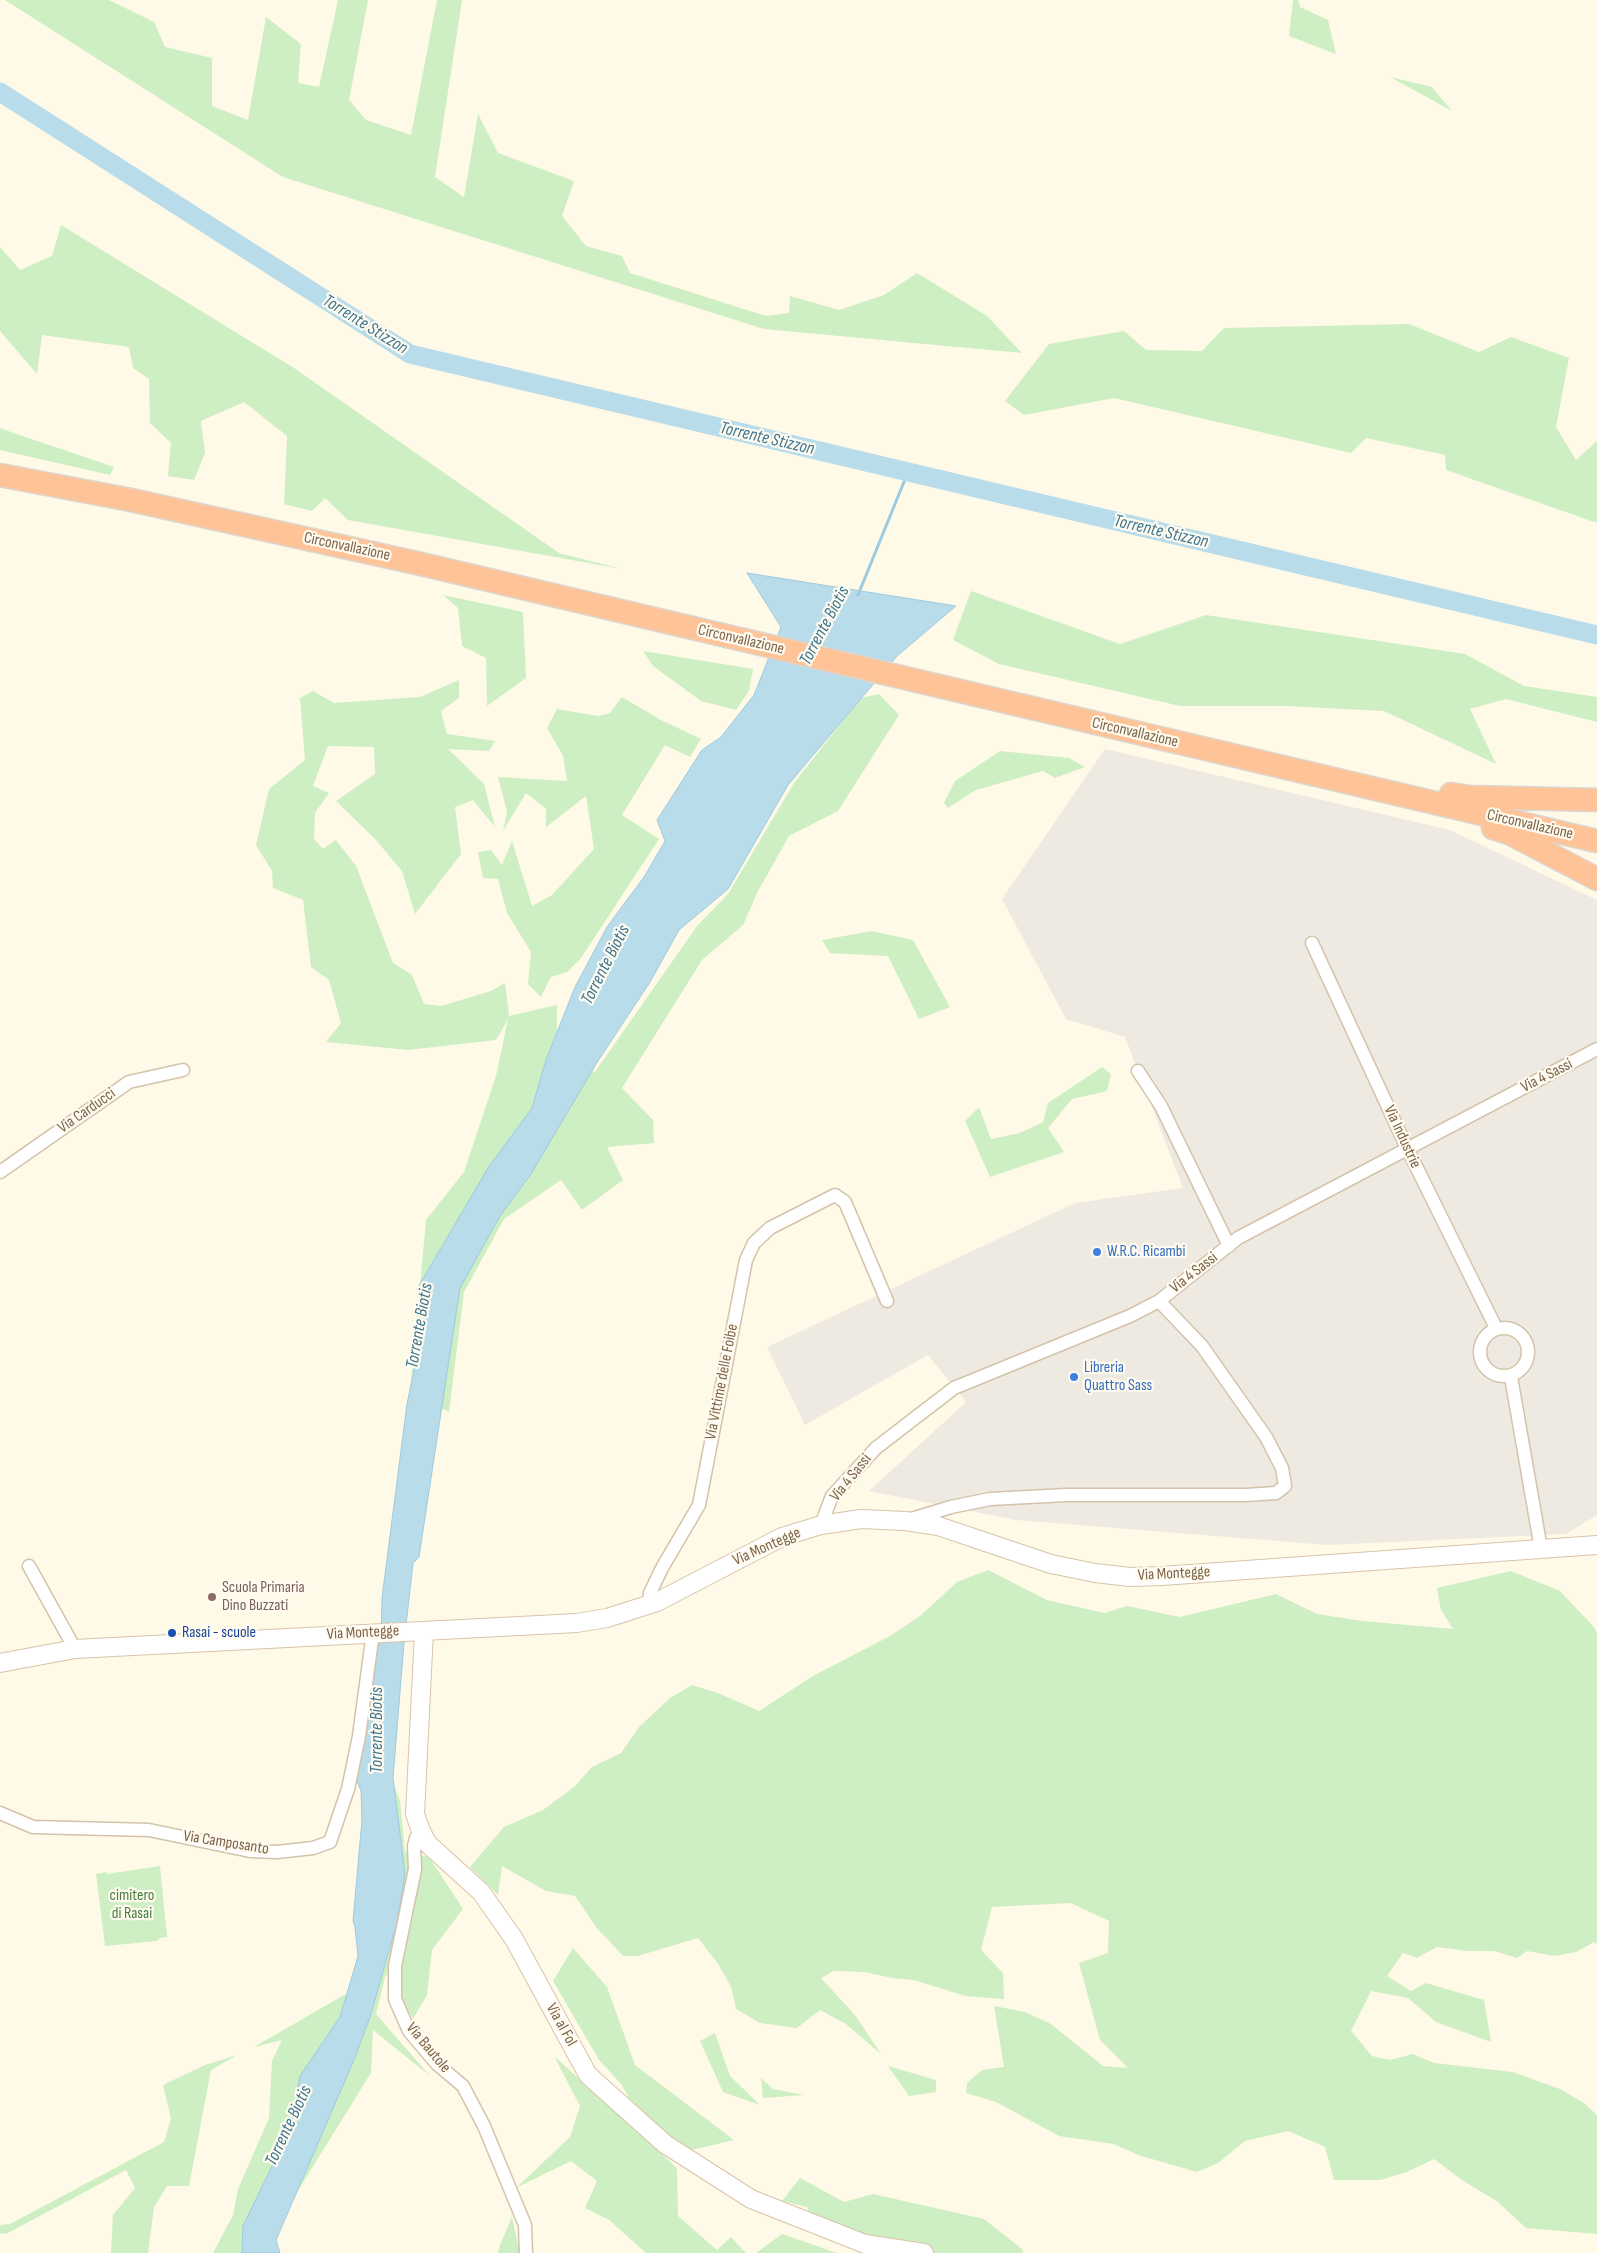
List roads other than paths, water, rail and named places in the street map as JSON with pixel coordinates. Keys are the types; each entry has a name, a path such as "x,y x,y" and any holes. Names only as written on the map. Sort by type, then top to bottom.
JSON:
{"highway":[{"name":"Circonvallazione","path":"0,475 131,500 421,564 1597,841"},
{"path":"1597,800 1470,797 1390,782 1370,788 1374,794 1509,833 1597,879"}],"street":[{"name":"Via Industrie","path":"1312,943 1407,1148 1487,1314 1496,1328"},
{"name":"Via 4 Sassi","path":"820,1525 832,1496 876,1448 954,1388 1130,1316 1159,1301 1238,1238 1597,1049"},
{"name":"Via Carducci","path":"0,1172 129,1082 183,1070"},
{"path":"1138,1071 1161,1106 1229,1246"},
{"name":"Via Vittime delle Foibe","path":"649,1604 650,1593 658,1576 699,1505 746,1260 754,1243 770,1228 835,1195 845,1202 887,1301"},
{"path":"905,1521 951,1507 990,1500 1066,1495 1246,1495 1276,1493 1285,1486 1282,1468 1266,1438 1202,1346 1159,1301"},
{"path":"1496,1328 1516,1330 1529,1345 1527,1365 1511,1377 1496,1376 1484,1366 1479,1352 1484,1338 1496,1328"},
{"path":"1511,1377 1541,1549"},
{"name":"Via Montegge","path":"0,1663 75,1649 577,1623 607,1618 649,1604 782,1537 820,1525 861,1519 905,1521 938,1526 1051,1564 1095,1574 1130,1576 1162,1576 1597,1545"},
{"path":"29,1566 75,1649"},
{"name":"Via al Fol","path":"424,1630 416,1814 421,1831 428,1844 481,1892 514,1939 588,2075 665,2144 751,2199 865,2244 924,2253"},
{"name":"Via Camposanto","path":"0,1813 33,1827 149,1830 250,1851 278,1852 312,1848 330,1842 336,1832 350,1780 359,1736 386,1632"},
{"name":"Via Bautole","path":"421,1831 416,1838 414,1846 415,1869 395,1966 395,2000 409,2030 437,2064 463,2086 484,2126 526,2225 526,2253"}],"water":[{"path":"747,573 956,606 897,656 788,785 728,889 679,930 650,982 596,1064 531,1174 500,1216 460,1288 419,1557 413,1563 404,1643 393,1778 405,1874 397,1923 370,2017 354,2060 276,2240 280,2253 242,2253 243,2226 290,2129 300,2076 340,2017 358,1956 353,1921 362,1820 361,1791 356,1778 375,1653 381,1640 382,1598 407,1404 427,1307 417,1289 488,1168 532,1108 546,1060 575,987 607,927 644,877 665,841 657,820 702,750 721,737 754,695 781,627"}],"waterway":[{"name":"Torrente Stizzon","path":"0,92 410,354 1597,635"},
{"name":"Torrente Biotis","path":"858,595 908,472"}],"place":[{"name":"W.R.C. Ricambi","path":"1097,1252"},
{"name":"Libreria Quattro Sass","path":"1074,1377"},
{"name":"Scuola Primaria Dino Buzzati","path":"212,1597"},
{"name":"Rasai - scuole","path":"172,1633"}],"park label":[{"name":"cimitero di Rasai","path":"132,1905"}]}
